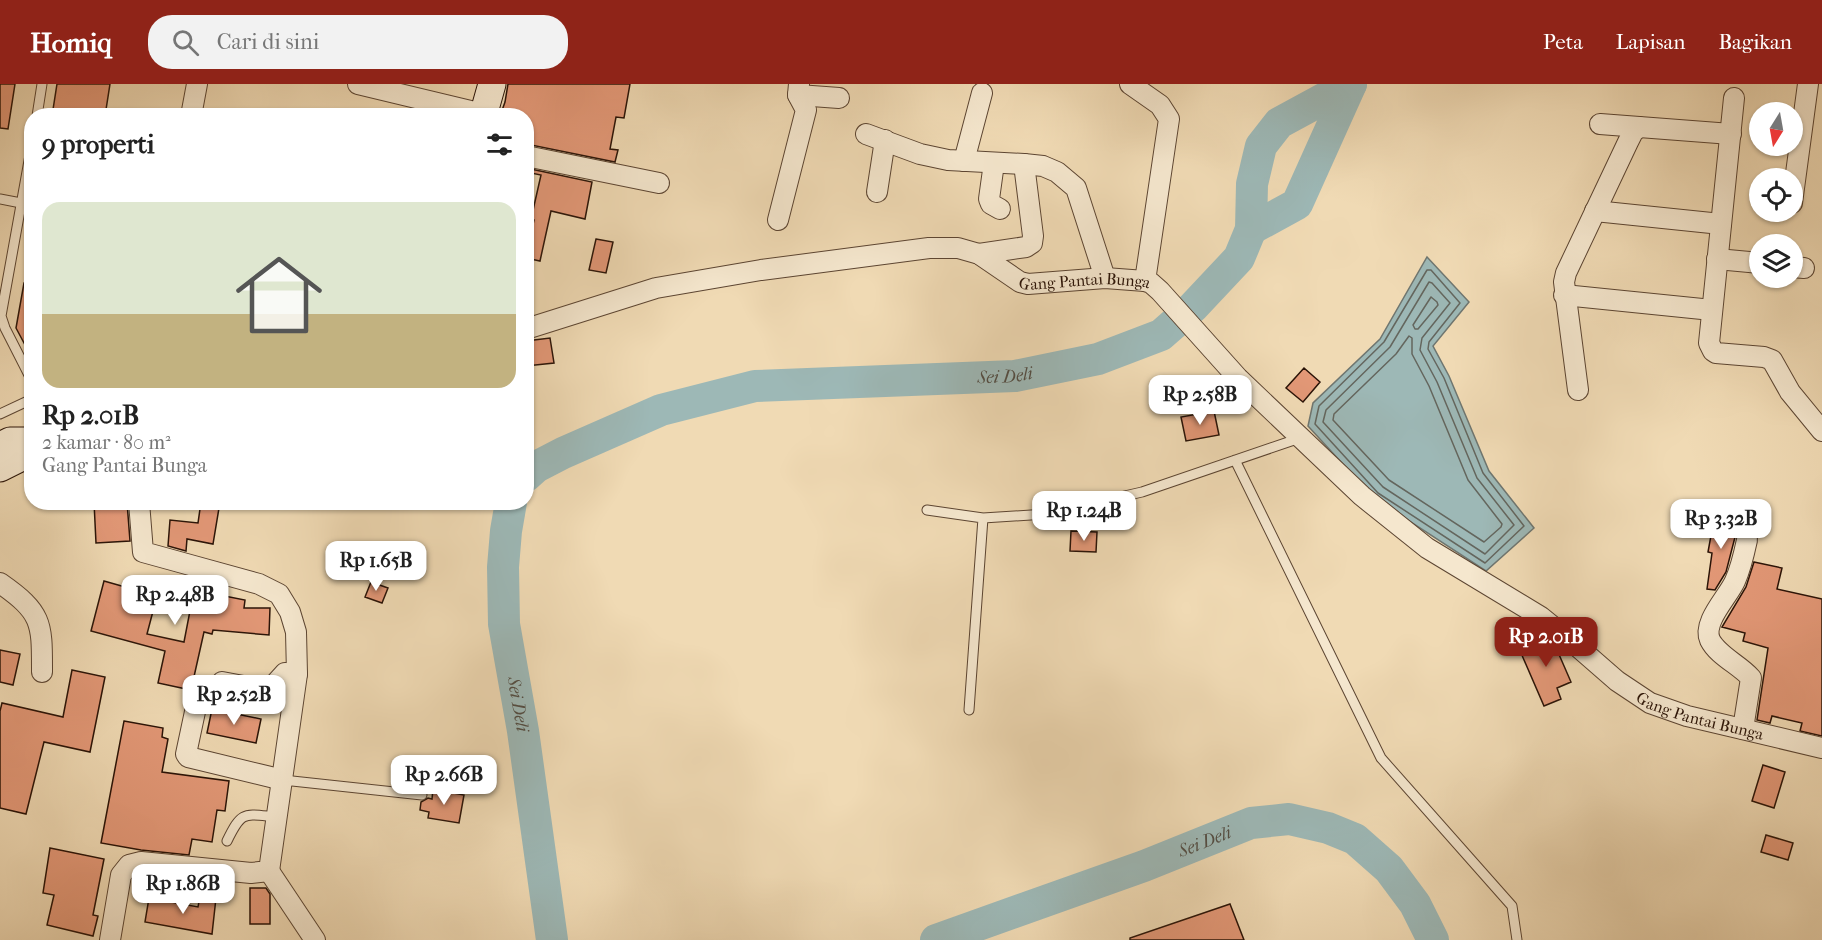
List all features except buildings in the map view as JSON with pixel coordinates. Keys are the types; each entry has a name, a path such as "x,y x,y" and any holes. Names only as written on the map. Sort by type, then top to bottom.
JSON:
{"main road":[{"path":"485,108 492,84"},
{"path":"0,446 10,441 24,441"},
{"path":"0,468 18,459 24,453"}],"street":[{"path":"192,108 197,84"},
{"path":"358,84 455,108"},
{"path":"1130,84 1160,105 1168,118 1153,286"},
{"path":"1797,168 1808,84"},
{"path":"798,89 839,98"},
{"path":"778,220 806,111 798,89"},
{"path":"964,162 982,93"},
{"path":"1734,98 1709,343 1713,351 1721,354 1764,357 1772,360 1790,392 1822,431"},
{"path":"1600,124 1731,134"},
{"path":"1578,390 1564,295 1566,273 1633,132 1639,127"},
{"path":"866,134 920,154 964,162 1043,166 1056,172 1076,189 1105,278"},
{"path":"877,192 885,140"},
{"path":"534,158 659,183"},
{"path":"994,163 989,199 991,204 1000,209"},
{"path":"979,254 1026,247 1032,243 1024,164"},
{"path":"1595,211 1721,224"},
{"name":"Gang Pantai Bunga","path":"534,326 656,288 750,272 929,248 958,248 979,254 1020,282 1028,284 1105,278 1153,286 1230,369 1362,496 1427,548 1541,618 1578,646 1617,681 1650,703 1687,716 1822,748"},
{"path":"1717,259 1749,262"},
{"path":"1564,295 1712,310"},
{"path":"140,510 143,552 259,584 279,594 290,612 296,632 297,674 268,871 315,940"},
{"path":"1743,729 1751,678 1719,650 1710,639 1709,628 1712,617 1734,582 1747,540"},
{"path":"0,583 15,593 37,617 42,632 42,672"},
{"path":"222,682 264,690 275,684 285,673 297,674"},
{"path":"196,706 186,754 188,757 283,780"},
{"path":"110,940 121,875 129,865 141,862 251,873 268,871"},
{"path":"156,886 180,889 193,881 198,868"}],"lane":[{"path":"38,108 42,84"},
{"path":"24,187 1,316 24,365"},
{"path":"0,199 21,203"},
{"path":"0,414 24,403"},
{"path":"927,510 983,518 1046,514 1142,492 1302,437"},
{"path":"1235,460 1381,758 1512,906 1516,940"},
{"path":"969,710 983,518"},
{"path":"283,780 422,795"},
{"path":"227,841 239,819 247,814 276,817"}],"water":[{"path":"1427,257 1469,302 1433,346 1449,376 1489,471 1534,528 1486,571 1374,498 1308,426 1313,403 1380,339"}],"waterway":[{"path":"1251,229 1297,204 1351,84"},
{"name":"Sei Deli","path":"534,469 563,453 661,410 755,386 1015,376 1098,359 1161,335 1193,307 1239,258 1251,229 1252,184 1261,146 1279,123 1351,84"},
{"name":"Sei Deli","path":"510,510 503,567 504,624 523,731 552,940"},
{"name":"Sei Deli","path":"936,940 1144,866 1251,823 1289,819 1328,828 1355,839 1389,869 1415,904 1433,940"}]}
